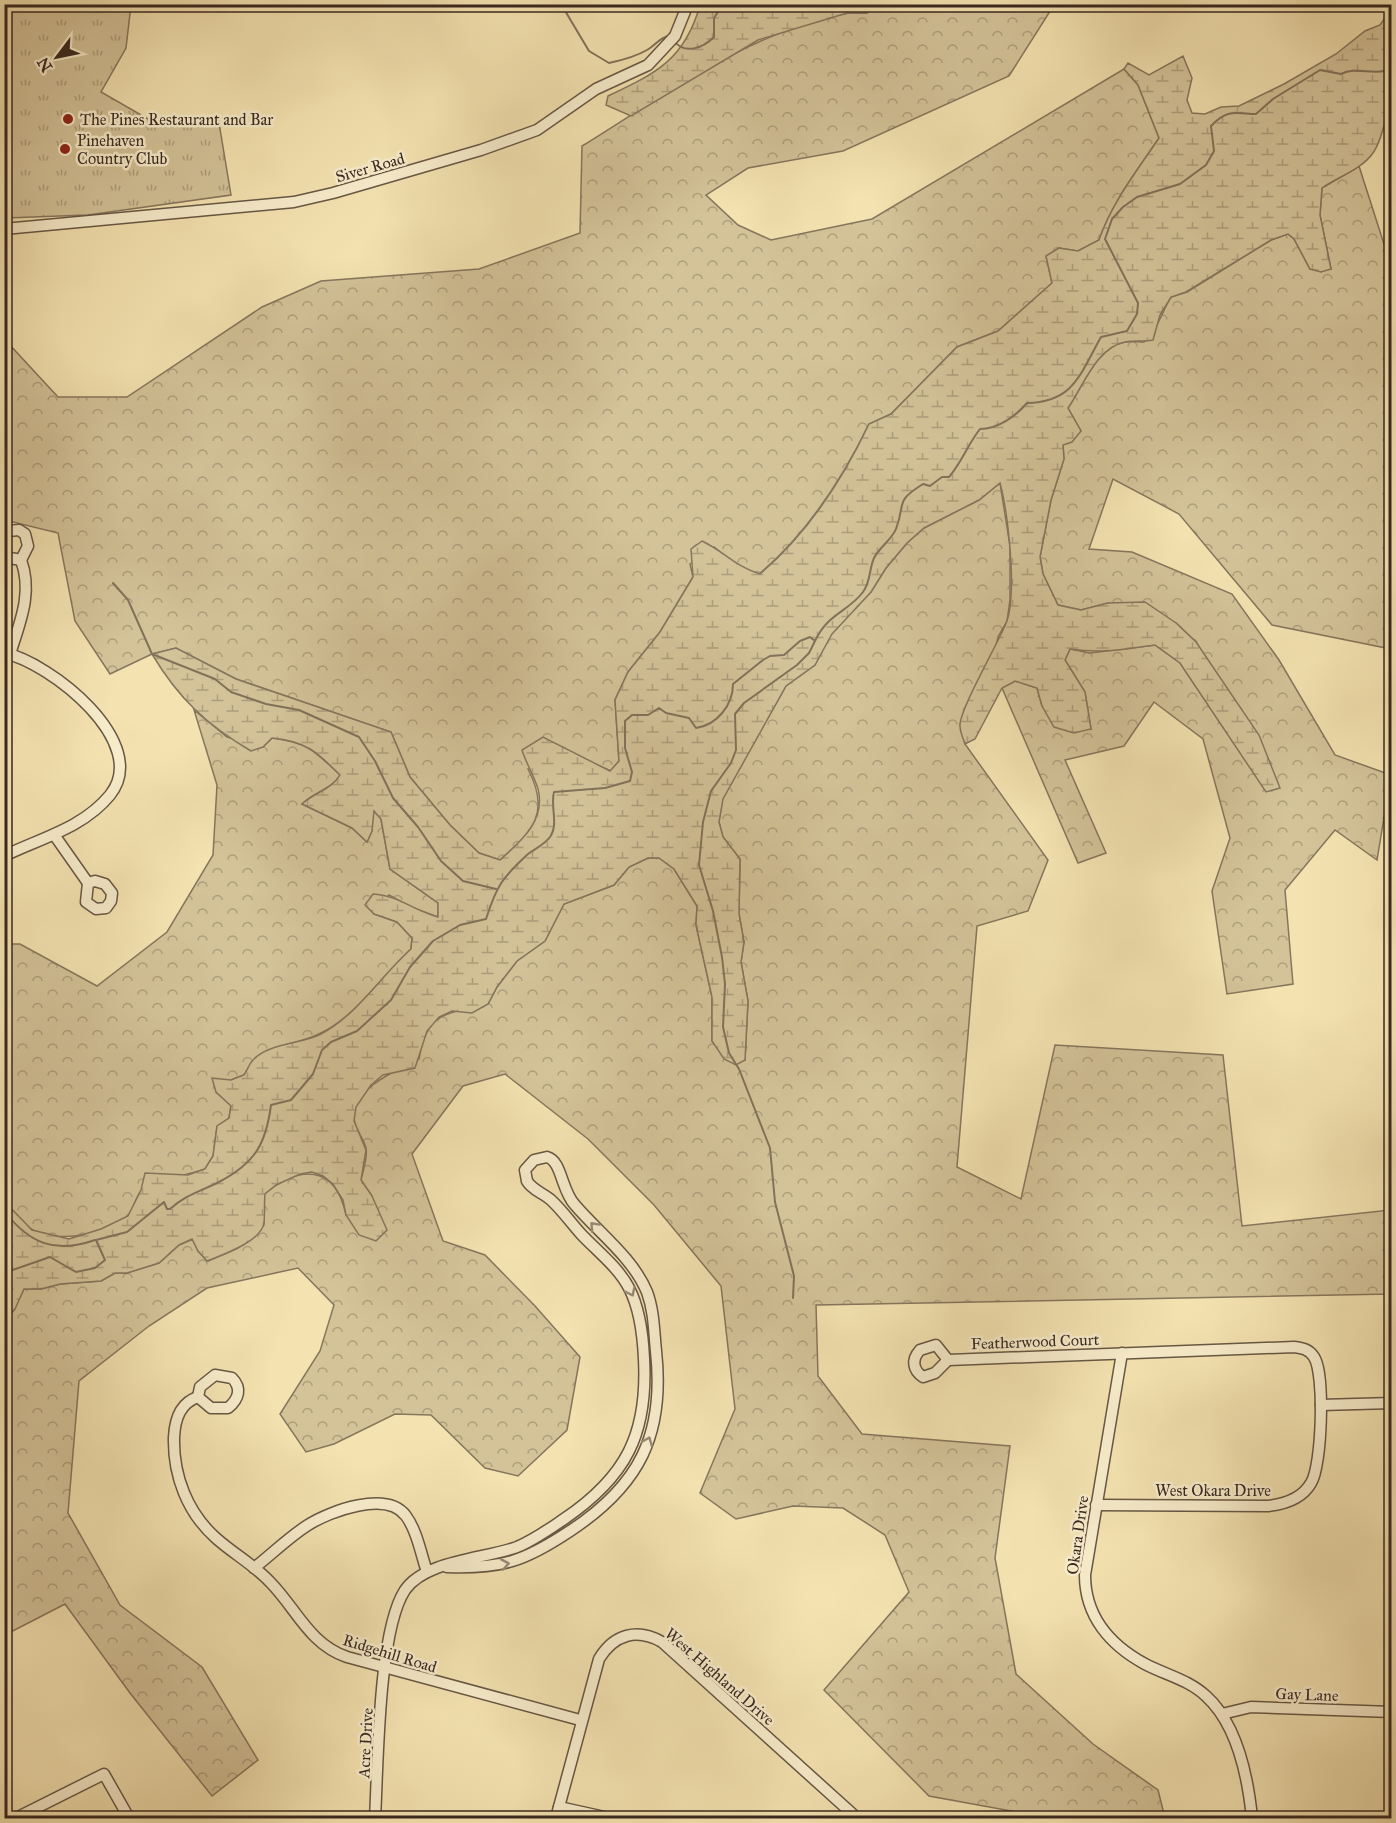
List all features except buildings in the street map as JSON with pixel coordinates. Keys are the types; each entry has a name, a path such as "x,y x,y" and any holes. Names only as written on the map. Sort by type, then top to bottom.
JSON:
{"street":[{"name":"Siver Road","path":"4,230 294,202 333,194 511,141 548,123 597,89 648,65 675,36 688,4"},
{"path":"4,535 14,529 25,534 28,546 21,560 27,598 7,653 59,679 78,694 109,734 120,759 117,783 112,793 86,817 56,836 4,856"},
{"path":"4,553 10,558 21,560"},
{"path":"56,836 88,883"},
{"path":"255,1568 298,1532 322,1517 353,1507 385,1504 397,1507 405,1515 414,1532 427,1572 447,1567 473,1556 505,1551 531,1540 590,1500 626,1460 644,1410 644,1351 635,1302 625,1280 609,1262 551,1200 530,1186 525,1176 530,1164 547,1157 556,1161 567,1195 618,1252 646,1291 652,1312 656,1351 658,1380 656,1415 636,1467 619,1493 605,1506 538,1552 508,1564 476,1568 447,1567"},
{"path":"609,1262 618,1252"},
{"name":"West Okara Drive","path":"1096,1504 1268,1506 1292,1501 1305,1491 1315,1474 1321,1378 1314,1357 1305,1349 1291,1347 1122,1353"},
{"path":"644,1351 656,1351"},
{"name":"Featherwood Court","path":"948,1360 1122,1353"},
{"name":"Okara Drive","path":"1122,1353 1096,1504 1085,1589 1098,1624 1115,1644 1144,1664 1198,1690 1222,1714 1232,1733 1252,1818"},
{"name":"Ridgehill Road","path":"198,1397 181,1410 175,1426 176,1469 182,1490 209,1532 271,1582 324,1646 337,1654 385,1669 580,1720"},
{"path":"1321,1405 1392,1403"},
{"path":"626,1460 636,1467"},
{"path":"531,1540 538,1552"},
{"name":"Acre Drive","path":"375,1818 385,1669 390,1636 399,1603 410,1585 427,1572"},
{"name":"West Highland Drive","path":"556,1818 594,1672 605,1650 624,1636 645,1634 662,1642 695,1670 857,1818"},
{"name":"Gay Lane","path":"1222,1714 1251,1707 1392,1712"},
{"path":"16,1818 104,1774 129,1818"},
{"path":"559,1807 609,1818"}],"green space":[{"path":"700,4 877,5 867,13 847,13 758,40 631,116 606,105 608,96 641,80 667,62 686,39"},
{"name":"Pinehaven Country Club","path":"4,5 131,5 126,48 101,92 155,123 218,117 231,195 88,215 5,218"},
{"path":"877,5 1054,5 1009,76 843,151 748,168 706,195 738,225 771,240 872,219 1124,69 1138,85 1159,138 1118,200 1099,240 1078,251 1059,248 1046,256 1052,283 998,331 957,347 891,414 869,424 822,505 793,541 759,574 737,566 714,547 690,564 693,577 660,632 628,672 615,700 619,761 611,771 581,758 528,769 538,798 535,820 522,840 500,860 479,853 450,825 410,777 391,732 236,679 176,648 152,654 110,674 75,621 58,533 5,520 4,327 9,344 58,397 127,397 262,307 321,281 479,269 580,233 582,146 676,87 740,51 774,35 808,23 847,13 867,13"},
{"path":"1391,10 1391,110 1379,142 1363,164 1322,188 1320,215 1331,269 1321,272 1310,269 1294,239 1288,234 1271,240 1186,292 1171,297 1160,315 1153,340 1125,342 1106,351 1068,408 1081,431 1072,442 1063,445 1064,459 1051,500 1040,557 1043,574 1058,605 1081,610 1108,603 1145,602 1176,623 1196,642 1259,735 1280,788 1266,792 1180,663 1155,645 1103,651 1070,649 1065,660 1085,692 1091,729 1074,733 1054,727 1042,706 1037,688 1015,681 1002,688 975,739 965,744 960,728 961,718 972,691 1003,631 1010,608 1010,552 1000,483 979,500 924,528 907,543 886,568 871,592 832,634 815,665 786,686 723,799 719,822 723,837 740,859 739,914 744,942 741,962 748,1001 745,1060 736,1065 724,1059 712,1041 712,997 696,925 697,906 674,869 659,858 648,858 629,867 614,885 564,904 545,941 517,961 497,987 488,1004 472,1013 452,1011 439,1017 427,1031 415,1068 383,1075 371,1085 356,1107 354,1121 366,1150 361,1180 372,1196 387,1230 376,1241 359,1235 346,1215 343,1200 333,1184 323,1176 312,1172 300,1174 276,1185 265,1194 262,1229 249,1241 231,1251 207,1261 198,1251 192,1239 179,1245 159,1263 127,1273 115,1273 101,1281 24,1289 15,1309 5,1321 5,1202 32,1230 69,1239 101,1229 128,1216 141,1190 145,1173 188,1175 205,1169 213,1156 217,1126 229,1118 231,1106 216,1092 212,1078 231,1080 244,1075 259,1054 313,1037 334,1026 357,1006 411,949 412,938 397,922 374,914 365,905 373,894 390,897 438,917 438,903 390,869 381,819 374,811 372,831 367,842 352,828 302,804 332,784 340,775 324,760 302,745 272,738 263,747 251,751 221,731 195,709 172,684 152,654 176,648 236,679 391,732 410,777 450,825 479,853 500,860 530,829 538,811 540,800 538,789 522,750 543,737 610,771 619,761 615,700 628,672 660,632 693,577 691,549 702,541 743,567 760,574 793,541 822,505 848,465 869,424 891,414 957,347 998,331 1052,283 1046,256 1059,248 1078,251 1099,240 1118,200 1159,138 1138,85 1124,69 1128,63 1149,75 1183,56 1192,78 1187,100 1192,113 1205,114 1221,107 1239,106 1284,84 1336,54 1365,31 1380,25"},
{"path":"1359,166 1391,266 1391,649 1272,625 1179,514 1113,479 1089,549 1132,552 1232,594 1279,660 1335,755 1391,775 1377,860 1335,830 1285,890 1293,984 1227,994 1212,891 1230,838 1203,739 1154,702 1124,746 1065,760 1106,853 1078,863 1002,688 1015,681 1037,688 1042,706 1091,729 1085,692 1065,660 1070,649 1090,653 1155,645 1180,663 1266,791 1231,696 1196,642 1176,623 1108,603 1081,610 1058,605 1043,574 1040,557 1051,500 1064,459 1063,445 1081,431 1068,408 1099,359 1115,345 1144,342 1156,327 1171,297 1187,292 1271,240 1288,234 1294,239 1310,269 1331,269 1320,215 1322,188"},
{"path":"1000,483 1010,546 1010,600 1007,621 998,637 995,652 983,671 960,724 965,744 1048,860 1028,911 977,926 957,1167 1021,1199 1055,1045 1223,1055 1242,1226 1390,1210 1391,1294 816,1305 818,1376 862,1434 1010,1446 995,1558 1016,1674 1093,1744 1158,1790 1165,1818 1050,1818 929,1796 824,1690 909,1592 885,1535 843,1508 793,1506 736,1519 700,1493 735,1409 721,1286 654,1205 588,1139 505,1074 463,1086 412,1154 443,1241 485,1255 535,1306 580,1357 567,1430 518,1476 485,1468 431,1415 395,1414 334,1444 306,1452 280,1414 320,1351 334,1305 298,1268 207,1288 149,1326 79,1381 68,1513 120,1605 202,1667 258,1760 212,1796 130,1693 65,1604 5,1635 5,1321 24,1289 101,1281 115,1273 127,1273 159,1263 179,1245 193,1239 198,1251 208,1261 238,1248 264,1225 264,1194 277,1184 303,1174 314,1174 325,1178 334,1186 341,1198 346,1215 372,1196 361,1180 366,1152 355,1123 354,1111 366,1091 387,1075 419,1059 427,1031 441,1017 488,1004 497,987 517,961 545,941 564,904 614,885 629,867 648,858 659,858 674,869 697,906 696,925 712,997 712,1041 745,1060 748,1001 741,962 744,942 739,914 740,859 723,837 719,822 722,799 786,686 815,665 831,634 871,592 886,568 907,543 924,528 979,500"},
{"path":"194,710 227,737 263,747 272,738 294,742 310,749 324,760 340,775 332,784 302,804 352,828 367,842 372,831 373,810 381,819 390,869 438,903 438,917 411,907 389,895 374,914 397,922 412,938 411,949 358,1006 334,1025 309,1038 269,1050 252,1064 244,1075 231,1080 216,1092 231,1105 229,1118 217,1127 213,1156 205,1169 159,1181 144,1188 127,1216 107,1228 80,1235 41,1234 24,1224 5,1202 4,944 20,944 97,986 167,932 213,855 217,785"}],"waterway":[{"path":"561,4 589,51 609,63 638,55 668,36"},
{"path":"674,41 683,48 689,49 710,41 714,37 714,18 723,4"},
{"path":"4,1273 50,1257 76,1272 95,1268 105,1260 96,1240 127,1232 164,1202 167,1209 170,1209 242,1167 257,1151 262,1141 271,1105 291,1100 313,1074 322,1050 331,1042 357,1031 391,1000 410,967 433,941 460,925 486,919 497,890 506,876 528,854 543,844 553,832 554,792 605,788 630,781 632,772 625,748 625,721 632,715 648,715 659,708 666,713 689,718 696,728 704,726 717,718 727,706 733,684 763,660 770,656 784,655 800,641 810,637 815,641 826,624 863,592 874,558 894,533 902,504 908,495 923,484 930,486 942,477 949,477 980,429 993,427 1006,421 1027,403 1043,401 1066,391 1081,374 1101,337 1127,331 1137,314 1138,303 1105,239 1112,219 1137,197 1180,184 1206,165 1214,151 1211,126 1226,114 1256,114 1273,99 1320,70 1341,74 1351,71 1385,71 1392,75"},
{"path":"113,583 128,600 152,654 215,679 231,692 266,704 299,710 359,737 375,761 393,798 418,827 441,861 463,881 496,889"},
{"path":"793,1298 794,1276 775,1202 770,1148 739,1069 729,1053 723,1027 725,984 722,957 713,911 699,865 703,822 711,791 731,763 736,750 735,714 744,703 797,665 809,653 815,641"},
{"path":"4,1211 24,1231 44,1243 68,1246 95,1240"}],"place":[{"name":"The Pines Restaurant and Bar","path":"68,119"},
{"name":"Pinehaven Country Club","path":"65,149"}]}
